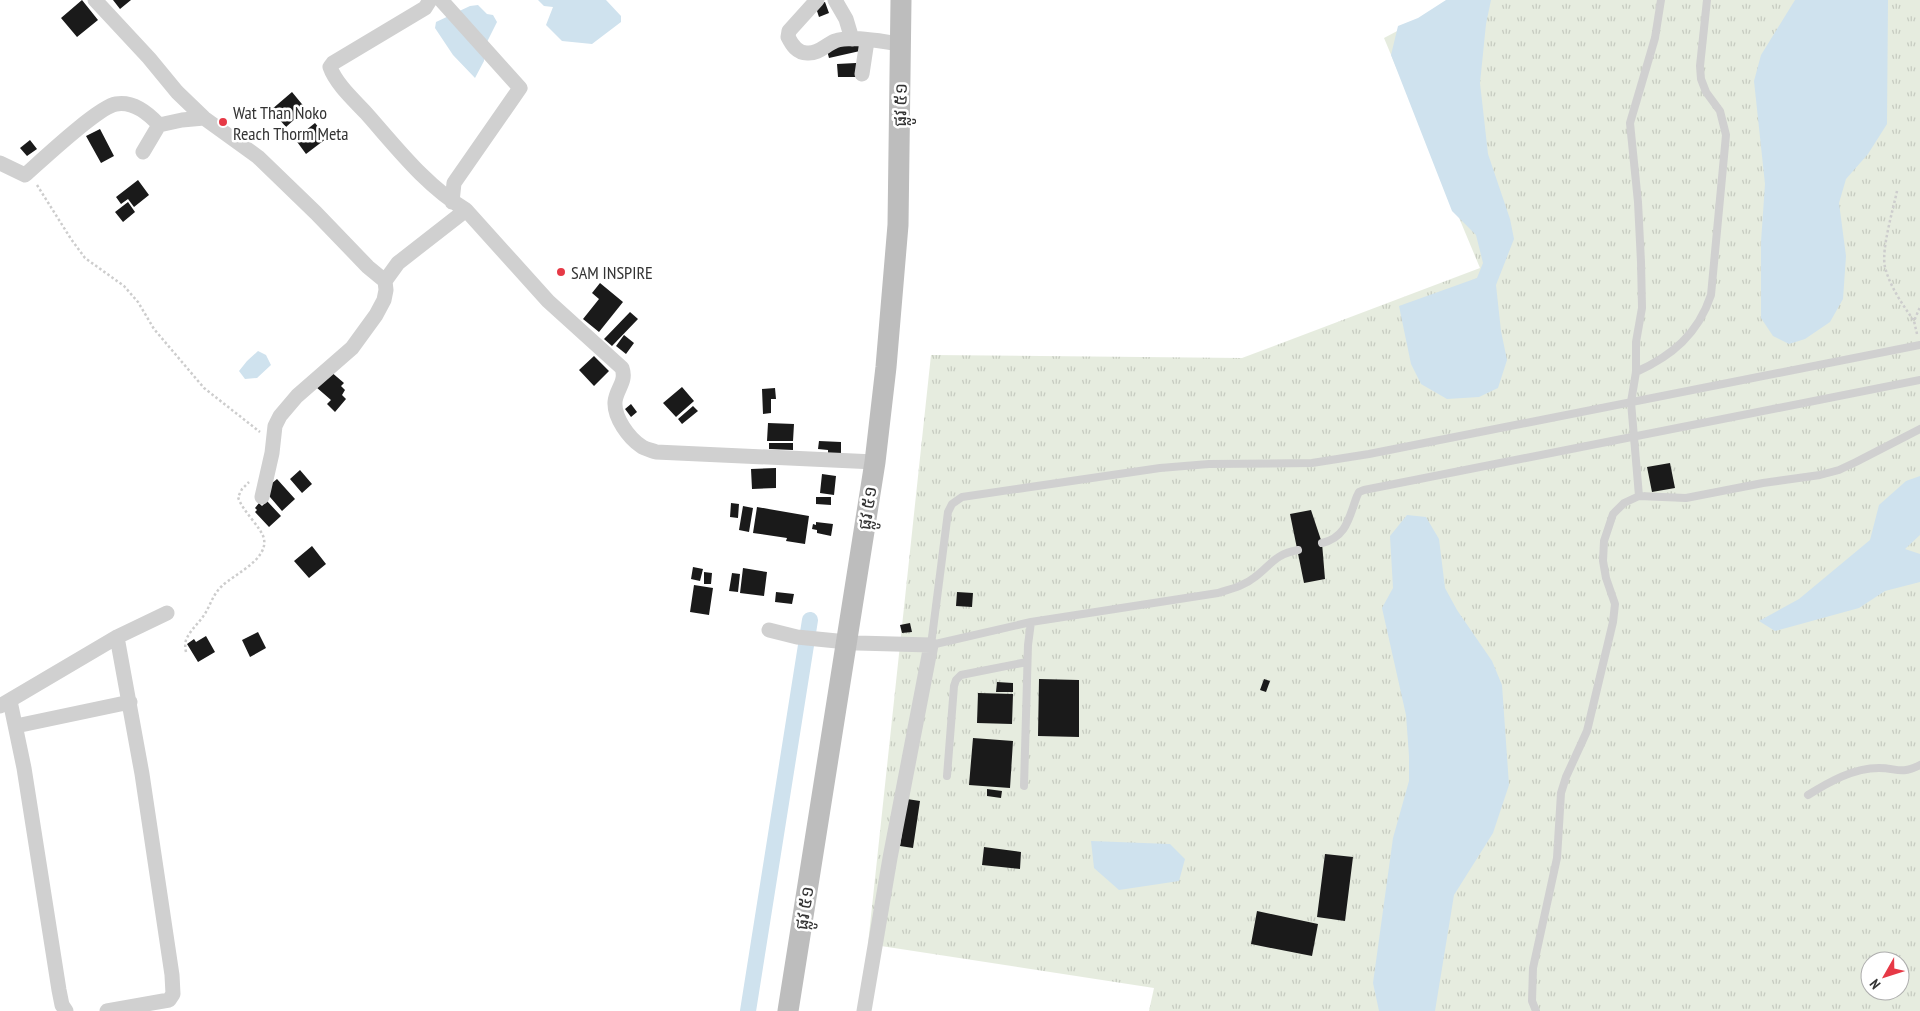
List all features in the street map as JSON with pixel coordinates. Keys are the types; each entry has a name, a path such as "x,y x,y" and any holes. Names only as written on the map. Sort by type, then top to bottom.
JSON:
{"main road":[{"name":"ផ្លូវ ៥១","path":"788,1011 852,642 886,367 898,225 901,0"}],"street":[{"path":"95,0 149,58 177,92 204,118 258,157 368,267 385,281"},
{"path":"430,0 425,8 333,62 330,67 349,94 406,158 438,190 452,202 466,210 548,300 622,368 624,378 615,404 617,412 625,429 643,448 656,452 875,462"},
{"path":"441,0 520,88 454,183 452,202"},
{"path":"818,0 789,31 788,37 794,48 810,53 819,51 835,41 860,40 901,44"},
{"path":"835,0 860,40 862,74"},
{"path":"0,163 25,175 98,113 112,105 124,104 142,110 159,125"},
{"path":"143,152 159,125 204,118"},
{"path":"262,497 275,426 288,406 352,348 376,315 384,300 385,281 394,267 466,210"},
{"path":"66,1011 62,1005 59,990 16,726 5,703 117,637 167,613"},
{"path":"769,630 797,637 818,639 931,645 890,858 864,1011"},
{"path":"107,1011 169,1000 173,994 172,975 130,702 117,637"},
{"path":"16,726 130,702"}],"lane":[{"path":"1640,496 1631,402 1636,372 1636,342 1642,308 1641,262 1638,202 1630,124 1655,38 1661,0"},
{"path":"1636,372 1673,352 1684,341 1705,313 1711,295 1726,135 1720,111 1706,92 1701,79 1700,66 1707,0"},
{"path":"1298,550 1285,552 1275,558 1255,578 1241,586 1218,593 1031,622 931,645 948,512 952,504 962,497 1160,468 1209,464 1312,463 1369,454 1919,345"},
{"path":"1322,543 1336,538 1343,532 1359,492 1364,490 1920,380"},
{"path":"1536,1011 1532,1001 1533,968 1557,858 1562,793 1566,777 1587,731 1613,622 1615,604 1606,578 1603,561 1604,541 1613,514 1624,503 1640,496 1686,498 1839,470 1920,429"},
{"path":"1024,786 1027,662 1031,622"},
{"path":"947,776 956,680 961,676 1027,662"},
{"path":"1808,795 1835,778 1868,769 1880,768 1906,771 1920,765"}],"path":[{"path":"25,175 39,187 85,258 124,286 138,302 154,329 204,388 257,431 272,439"},
{"path":"1897,191 1885,251 1884,266 1891,286 1914,321 1919,345"},
{"path":"1914,321 1920,306"},
{"path":"186,652 186,640 220,587 248,567 263,547 264,540 262,535 238,497 242,489 269,464"}],"green space":[{"path":"1456,0 1920,0 1920,1011 1149,1011 1154,988 868,944 931,355 1242,358 1480,268 1384,38"}],"water":[{"path":"538,0 606,0 621,16 621,22 592,44 562,41 546,25 553,7 544,6"},
{"path":"1446,0 1491,0 1486,24 1480,83 1488,154 1510,219 1514,239 1496,285 1501,331 1507,360 1498,388 1479,397 1447,399 1421,384 1411,364 1399,306 1477,278 1483,263 1476,235 1452,211 1391,55 1398,26 1418,18"},
{"path":"1795,0 1888,0 1887,124 1868,154 1846,179 1839,203 1846,256 1843,299 1830,322 1805,339 1789,344 1773,336 1761,318 1761,242 1765,184 1754,81 1761,55"},
{"path":"478,5 487,14 493,15 497,22 484,48 484,61 475,78 453,55 435,28 436,22 470,6"},
{"path":"258,351 266,355 271,365 257,378 245,379 239,371"},
{"path":"1920,476 1920,535 1905,549 1920,554 1920,582 1885,591 1859,608 1775,631 1759,621 1799,599 1870,540 1879,505 1906,481"},
{"path":"1407,515 1426,517 1439,539 1445,588 1457,610 1492,661 1502,685 1509,785 1493,833 1454,895 1435,1011 1379,1011 1373,983 1393,838 1409,781 1406,715 1382,608 1393,588 1390,536"},
{"path":"1091,841 1170,844 1185,859 1179,881 1119,890 1094,868"}],"building":[{"path":"82,0 98,20 77,37 61,18"},
{"path":"113,0 131,0 120,9"},
{"path":"825,2 829,13 819,17 815,5"},
{"path":"858,42 860,51 829,58 826,47"},
{"path":"856,63 856,77 838,77 837,64"},
{"path":"292,92 306,109 286,127 271,110"},
{"path":"315,123 327,138 306,154 295,139"},
{"path":"100,129 114,156 101,163 86,136"},
{"path":"30,140 37,149 27,156 20,148"},
{"path":"138,180 149,195 134,207 128,199 121,204 116,197"},
{"path":"128,202 135,212 123,222 115,212"},
{"path":"600,283 623,302 599,332 583,319 599,299 592,293"},
{"path":"630,312 638,319 612,346 604,339"},
{"path":"624,335 634,343 626,354 616,346"},
{"path":"594,356 609,371 594,386 579,370"},
{"path":"330,371 344,383 341,386 345,390 342,395 346,399 335,412 327,404 331,400 316,387"},
{"path":"682,387 694,401 676,417 663,403"},
{"path":"775,388 776,399 771,399 771,413 763,414 762,389"},
{"path":"631,404 637,412 631,417 625,409"},
{"path":"693,406 698,411 682,424 678,419"},
{"path":"768,423 794,424 793,441 767,441"},
{"path":"819,441 841,442 841,454 828,454 828,450 818,449"},
{"path":"769,443 793,443 793,450 769,449"},
{"path":"1670,463 1675,488 1652,492 1647,467"},
{"path":"776,468 776,488 752,489 751,469"},
{"path":"300,470 312,484 302,493 290,479"},
{"path":"822,474 836,476 834,495 820,493"},
{"path":"277,479 295,499 282,511 264,490"},
{"path":"816,497 831,497 831,505 816,504"},
{"path":"267,501 281,516 269,527 255,512 257,510 255,508 259,503 262,506"},
{"path":"731,503 739,504 738,518 730,517"},
{"path":"743,506 753,508 749,532 739,530"},
{"path":"757,507 809,516 805,544 786,541 787,538 753,533"},
{"path":"1311,510 1322,543 1325,579 1304,583 1290,514"},
{"path":"816,522 833,524 831,536 817,533 817,530 812,529 813,524 816,525"},
{"path":"312,546 326,564 309,578 294,561"},
{"path":"693,567 703,569 700,581 691,579"},
{"path":"743,568 767,572 764,596 740,593"},
{"path":"704,572 712,573 711,584 704,584"},
{"path":"732,573 740,574 738,592 729,591"},
{"path":"694,585 713,588 709,615 690,612"},
{"path":"776,592 794,594 792,604 775,602"},
{"path":"957,592 973,593 972,607 956,606"},
{"path":"910,623 912,632 902,633 900,625"},
{"path":"258,632 266,648 250,657 242,640"},
{"path":"206,636 215,652 198,662 187,644 194,639 196,642"},
{"path":"1039,679 1079,680 1079,737 1038,736"},
{"path":"1264,679 1270,681 1266,692 1260,690"},
{"path":"997,682 1013,683 1013,692 996,692"},
{"path":"978,693 1013,694 1012,724 977,723"},
{"path":"973,738 1013,741 1010,788 969,785"},
{"path":"987,789 1002,791 1001,798 987,796"},
{"path":"907,799 920,801 913,848 900,846"},
{"path":"984,847 1021,852 1020,869 982,865"},
{"path":"1325,854 1353,857 1345,921 1317,917"},
{"path":"1257,911 1318,924 1312,956 1251,944"}],"waterway":[{"path":"748,1011 810,620"}],"place":[{"name":"Wat Than Noko Reach Thorm Meta","path":"223,122"},
{"name":"SAM INSPIRE","path":"561,272"}]}
